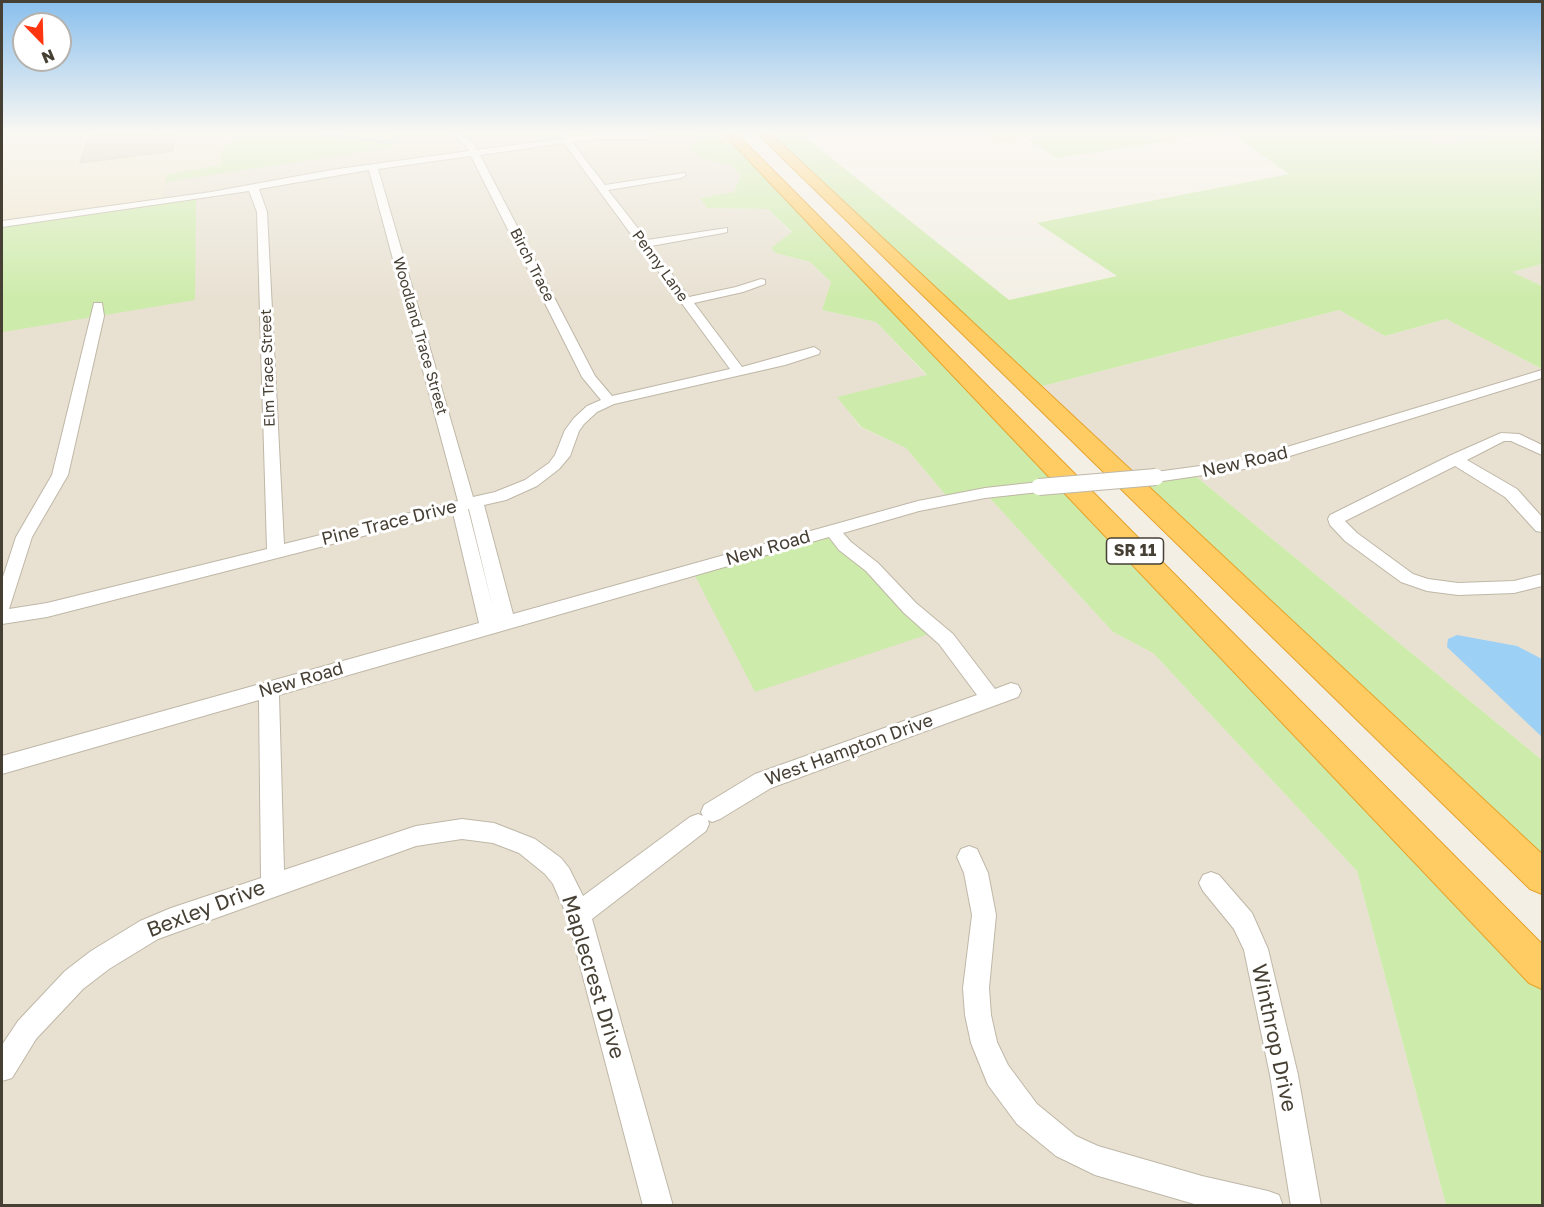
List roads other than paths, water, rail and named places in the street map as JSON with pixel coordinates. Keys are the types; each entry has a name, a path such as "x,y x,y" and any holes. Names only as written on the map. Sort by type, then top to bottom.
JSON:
{"highway":[{"name":"SR 11","path":"783,188 1542,970"},
{"name":"SR 11","path":"821,188 1542,878"}],"street":[{"path":"2,224 251,188"},
{"name":"Elm Trace Street","path":"253,188 262,212 276,551"},
{"name":"Woodland Trace Street","path":"379,188 467,504 497,625"},
{"name":"Birch Trace","path":"492,188 589,377 609,401"},
{"name":"Penny Lane","path":"603,188 739,372"},
{"path":"645,244 723,230"},
{"path":"687,301 739,290 761,282"},
{"path":"2,606 24,537 60,475 98,316 98,306"},
{"name":"Pine Trace Drive","path":"2,617 47,609 513,491 544,474 562,456 572,430 579,421 592,409 609,401 739,372 814,351"},
{"name":"New Road","path":"2,765 941,500 1246,465 1542,374"},
{"path":"1542,451 1514,437 1501,437 1342,514 1336,519 1338,525 1407,578 1427,585 1458,589 1514,587 1542,580"},
{"path":"1454,459 1511,493 1542,527"},
{"path":"832,530 845,546 872,567 910,608 946,639 991,699"},
{"name":"Bexley Drive","path":"2,1068 27,1030 47,1007 100,960 129,940 171,920 273,885 269,689"},
{"name":"West Hampton Drive","path":"579,914 705,818 763,781 1011,691"},
{"name":"Maplecrest Drive","path":"273,885 416,836 445,830 475,830 511,838 542,856 561,876 579,914 658,1206"},
{"path":"969,857 976,873 984,915 976,988 984,1043 998,1075 1027,1114 1066,1146 1095,1160 1202,1191 1268,1206"},
{"name":"Winthrop Drive","path":"1211,883 1246,926 1256,949 1284,1075 1306,1206"}],"water":[{"path":"1457,635 1517,646 1542,659 1542,737 1447,647 1448,639"}]}
